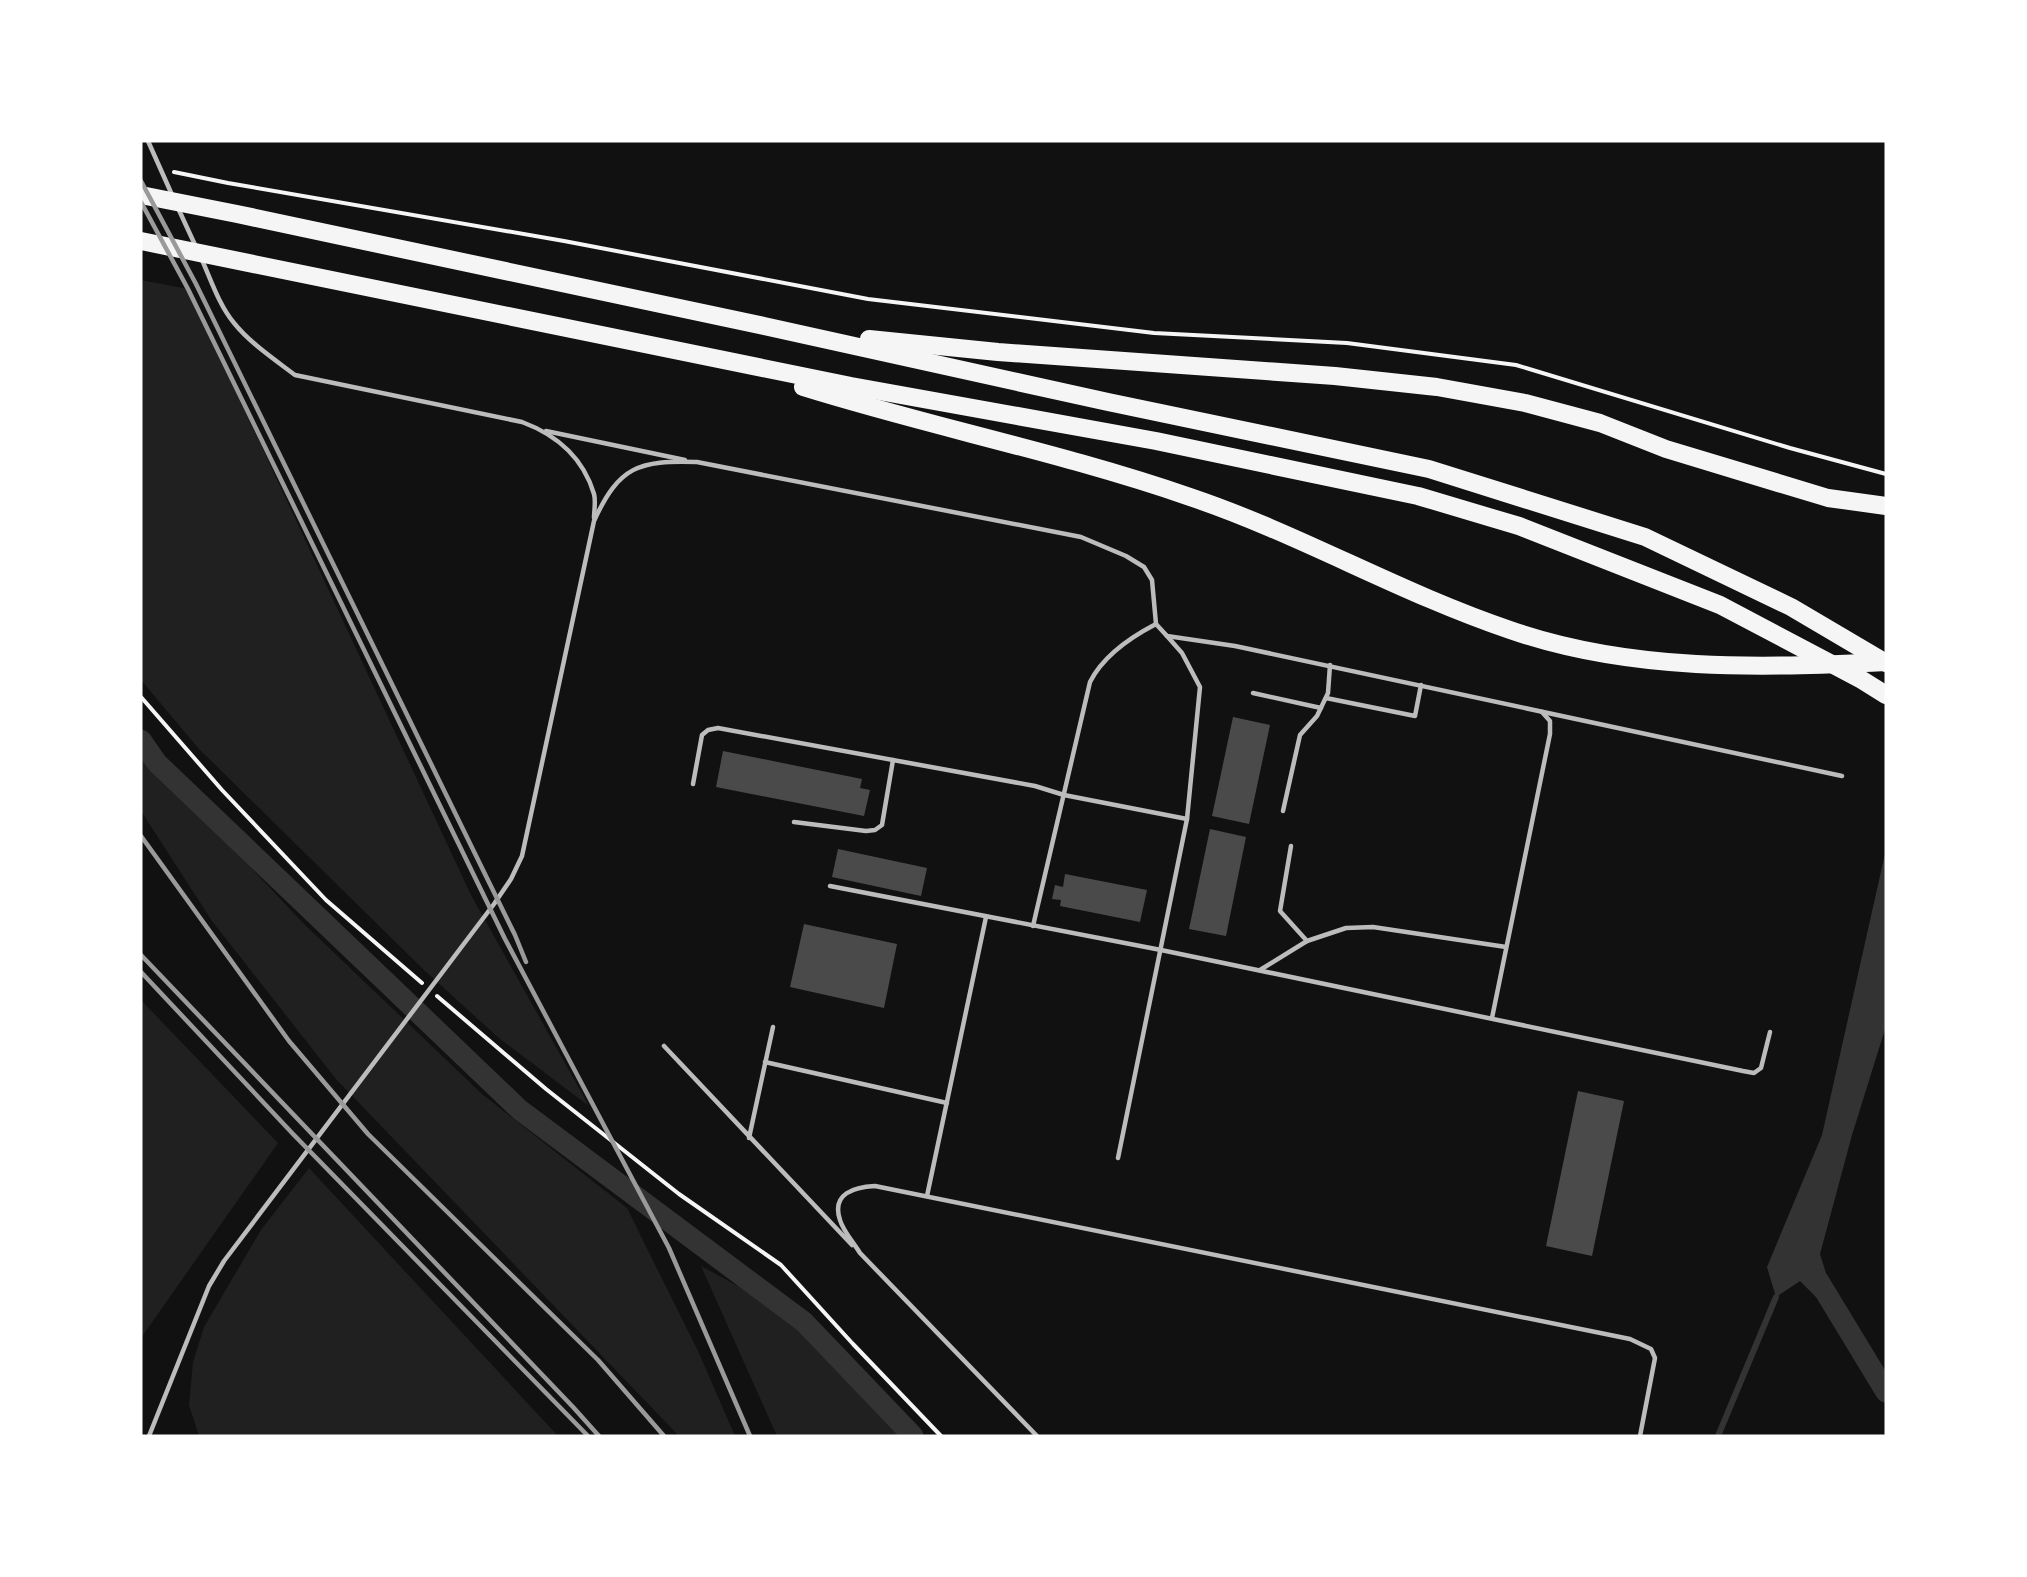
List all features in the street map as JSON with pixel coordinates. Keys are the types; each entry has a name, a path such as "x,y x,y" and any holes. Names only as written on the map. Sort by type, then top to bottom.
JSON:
{"highway":[{"path":"141,195 1429,469 1645,537 1791,607 1886,662"},
{"path":"141,241 718,360 1156,441 1418,496 1519,525 1720,605 1852,674 1886,695"},
{"path":"764,326 924,346 1335,376 1437,387 1525,403 1599,423 1666,449 1818,495 1886,506"},
{"path":"718,360 857,404 1115,472 1189,496 1234,512 1424,597 1511,631 1596,654 1696,665 1747,666 1886,662"}],"lane":[{"path":"148,141 218,296 233,323 295,375 522,422 544,430 697,462 1081,537 1126,556 1144,567 1152,580 1156,624 1182,653 1200,687 1187,819 1118,1158"},
{"path":"149,1436 209,1286 224,1261 494,904 511,879 522,856 594,521 595,496 585,473 565,446 544,430"},
{"path":"594,521 603,500 619,480 639,466 662,461 697,462"},
{"path":"1033,926 1090,682 1097,668 1107,658 1156,624"},
{"path":"1167,636 1235,645 1842,776"},
{"path":"1283,811 1300,735 1317,716 1326,698 1330,666"},
{"path":"1326,698 1415,716 1421,685"},
{"path":"1253,693 1321,708"},
{"path":"1492,1018 1550,734 1550,721 1542,712"},
{"path":"693,784 702,735 708,730 718,728 1035,786 1064,795 1187,819"},
{"path":"794,822 866,831 875,830 882,825 893,760"},
{"path":"1291,846 1280,911 1307,941"},
{"path":"830,886 1161,950 1754,1072 1761,1068 1770,1032"},
{"path":"927,1197 986,917"},
{"path":"1260,970 1307,941 1346,928 1373,927 1506,947"},
{"path":"749,1138 773,1027"},
{"path":"664,1046 749,1138 1036,1436"},
{"path":"765,1062 947,1103"},
{"path":"860,1253 840,1221 838,1209 843,1195 857,1187 875,1186 1630,1339 1651,1349 1655,1358 1640,1436"}],"path":[{"path":"173,172 564,241 868,300 1154,333 1347,343 1516,365 1790,448 1886,474"},
{"path":"141,697 206,772 326,900 546,1089 679,1194 781,1265 940,1436"}],"shaded area":[{"path":"141,280 188,289 471,895 589,1106 500,1039 424,970 198,748 141,680"},
{"path":"141,751 304,924 482,1094 627,1208 699,1353 735,1436 679,1436 336,1079 212,921 141,811"},
{"path":"1886,849 1886,1026 1852,1135 1820,1254 1830,1286 1839,1295 1833,1304 1824,1305 1800,1281 1776,1297 1767,1267 1822,1135"},
{"path":"141,1000 278,1143 141,1338"},
{"path":"309,1168 558,1436 199,1436 189,1405 193,1362 204,1327 261,1230"},
{"path":"701,1266 804,1322 913,1436 777,1436"}],"building":[{"path":"1233,717 1270,725 1249,824 1212,816"},
{"path":"723,751 862,779 860,788 870,790 864,816 716,787"},
{"path":"1210,829 1246,837 1226,936 1189,929"},
{"path":"838,849 927,868 921,896 832,877"},
{"path":"1065,874 1147,890 1140,922 1060,906 1061,900 1052,899 1055,885 1063,887"},
{"path":"804,924 897,944 884,1008 790,987"},
{"path":"1578,1091 1624,1101 1592,1256 1546,1246"}],"waterway":[{"path":"141,740 157,763 520,1110 804,1322 913,1436"},
{"path":"1818,1280 1886,1392"},
{"path":"1718,1436 1776,1297"}],"railway":[{"path":"141,181 196,284 515,935 526,962"},
{"path":"141,202 188,289 505,939 669,1248 750,1436"},
{"path":"141,836 289,1041 368,1134 598,1360 664,1436"},
{"path":"141,955 599,1436"},
{"path":"141,972 293,1134 588,1436"}]}
